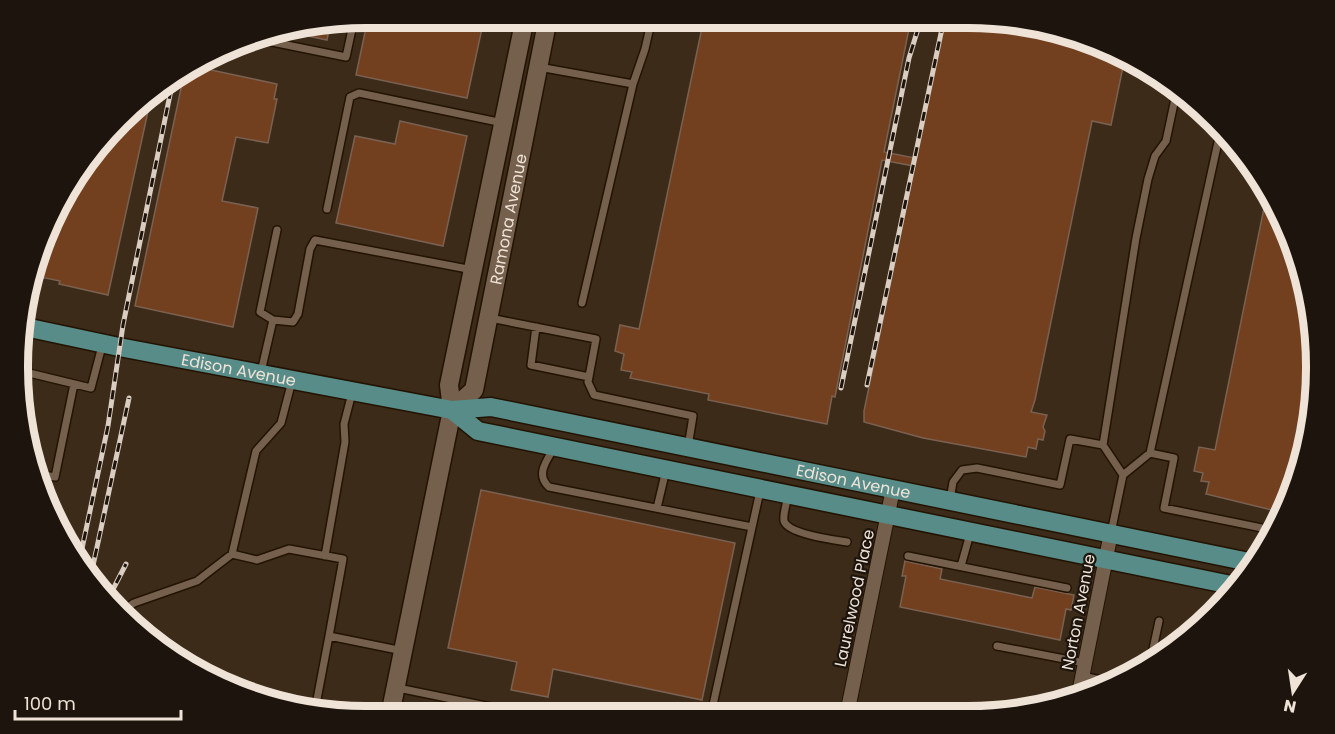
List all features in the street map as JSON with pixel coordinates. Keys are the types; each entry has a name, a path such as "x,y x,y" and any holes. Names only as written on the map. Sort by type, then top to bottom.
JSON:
{"main road":[{"name":"Ramona Avenue","path":"392,706 452,410 449,385 523,28"},
{"name":"Ramona Avenue","path":"452,410 474,390 547,28"},
{"name":"Edison Avenue","path":"31,328 452,410 491,406 1245,561"},
{"name":"Edison Avenue","path":"452,410 478,431 1227,584"},
{"path":"666,469 676,462 684,461 740,472 759,461"}],"street":[{"name":"Laurelwood Place","path":"849,706 893,489"},
{"name":"Norton Avenue","path":"1080,687 1111,533"}],"lane":[{"path":"582,303 633,84 645,49 649,28"},
{"path":"272,42 346,57 352,29"},
{"path":"538,68 633,84"},
{"path":"327,209 350,97 358,93 503,123"},
{"path":"1123,475 1103,445 1136,238 1148,179 1155,156 1166,141 1175,99"},
{"path":"1111,533 1123,475 1150,453 1218,140"},
{"path":"277,230 260,312 273,320 293,322 298,314 310,249 315,240 473,270"},
{"path":"488,317 596,339 588,382 594,395 693,417 688,447"},
{"path":"261,374 273,320"},
{"path":"536,327 531,365 589,377"},
{"path":"28,373 91,388 103,344"},
{"path":"129,607 197,581 232,554 256,451 281,423 292,380"},
{"path":"46,475 55,477 74,384"},
{"path":"325,556 345,442 344,424 352,391"},
{"path":"950,500 953,482 962,470 977,468 1060,485 1070,439 1103,445"},
{"path":"555,447 542,473 544,483 549,487 753,527"},
{"path":"1150,453 1174,458 1164,508 1265,529"},
{"path":"657,508 666,469"},
{"path":"713,706 761,489"},
{"path":"788,494 785,523 806,533 847,542"},
{"path":"962,566 970,531"},
{"path":"232,554 257,560 289,549 343,559 317,702"},
{"path":"908,556 1067,588"},
{"path":"1153,650 1159,621"},
{"path":"329,636 403,651"},
{"path":"997,646 1084,669 1103,678"},
{"path":"396,687 487,706"}],"building":[{"path":"366,28 482,28 467,98 356,75"},
{"path":"702,28 909,28 884,152 915,158 914,166 882,160 835,397 832,396 827,424 708,400 709,394 630,378 632,372 621,370 624,354 615,351 620,325 639,329"},
{"path":"943,28 990,29 1034,35 1077,46 1123,66 1111,125 1092,121 1031,412 1047,415 1043,427 1045,431 1043,440 1038,439 1036,449 1028,447 1026,457 923,438 864,422 864,411"},
{"path":"329,30 327,40 302,35"},
{"path":"207,69 277,84 274,99 277,99 268,143 236,137 222,201 258,208 233,327 135,306 182,84"},
{"path":"149,109 108,295 59,284 60,281 41,277 63,217 98,161"},
{"path":"400,121 467,136 443,246 336,223 355,136 395,144"},
{"path":"1265,204 1289,258 1300,301 1306,345 1306,389 1300,433 1289,476 1275,511 1206,494 1209,482 1201,481 1203,473 1194,471 1199,447 1215,450"},
{"path":"481,490 735,543 702,700 553,669 548,697 511,690 517,662 448,648"},
{"path":"905,561 942,569 940,579 1032,598 1035,587 1074,595 1071,610 1066,609 1060,640 900,607 906,576 902,576"}],"railway":[{"path":"841,388 909,58 918,28"},
{"path":"867,385 942,28"},
{"path":"82,549 108,426 123,325 171,92"},
{"path":"93,566 129,398"},
{"path":"113,590 126,564"}]}
